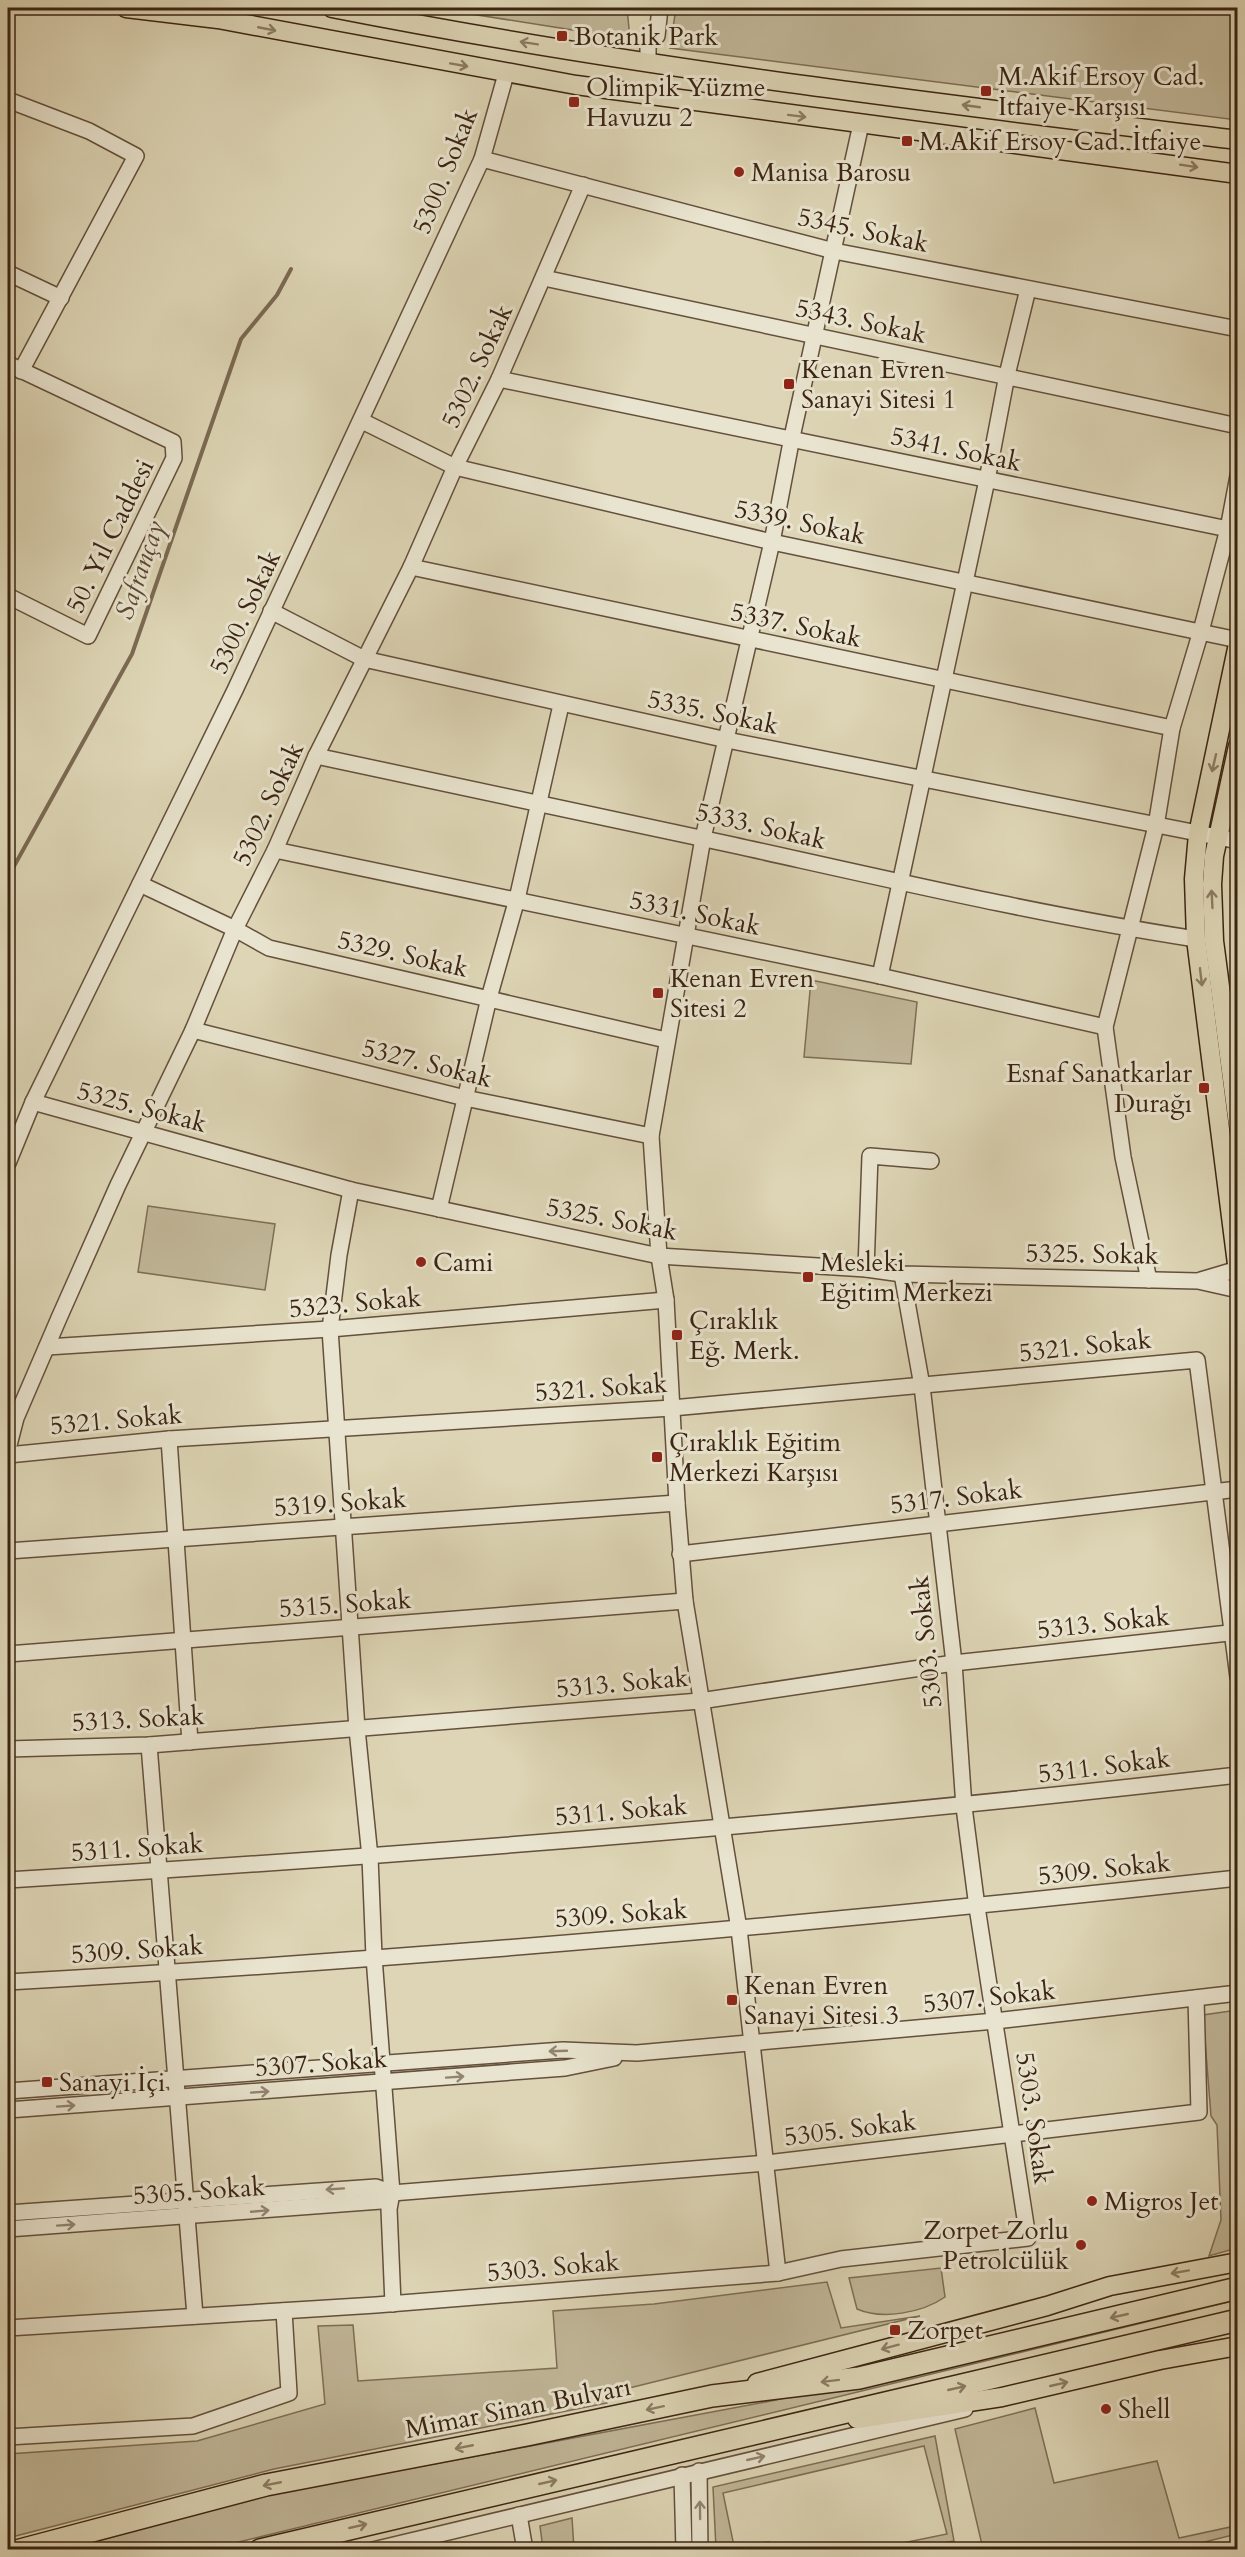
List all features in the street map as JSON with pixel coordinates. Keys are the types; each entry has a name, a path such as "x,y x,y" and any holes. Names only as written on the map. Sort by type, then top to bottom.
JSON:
{"highway":[{"name":"Mimar Sinan Bulvarı","path":"20,2550 266,2485 528,2435 712,2396 859,2378 1238,2288"},
{"path":"260,2550 1238,2320"}],"main road":[{"path":"126,8 218,19 506,74 1238,174"},
{"path":"332,8 444,30 648,61 1238,140"},
{"path":"1237,1270 1196,939 1194,858 1238,642"},
{"path":"1238,746 1218,837 1212,884 1214,941 1233,1056 1238,1124"},
{"path":"712,2396 1047,2306 1110,2286 1238,2262"},
{"path":"696,2449 880,2415 1002,2397 1160,2360 1238,2346"}],"street":[{"path":"648,61 648,45 657,36 660,8"},
{"name":"5300. Sokak","path":"8,1163 33,1102 272,611 482,159 506,74"},
{"path":"8,100 89,131 136,156 61,298 14,368"},
{"path":"778,2272 754,2043 739,1929 685,1601 680,1554 666,1300 659,1256 651,1136 703,838 772,542 792,437 861,124"},
{"name":"5345. Sokak","path":"482,159 834,251 1238,329"},
{"name":"5302. Sokak","path":"8,1449 16,1418 118,1185 146,1132 193,1030 235,929 275,849 316,756 411,567 455,467 499,379 584,185"},
{"path":"8,273 61,298"},
{"name":"5343. Sokak","path":"544,278 1238,426"},
{"path":"880,976 966,582 1007,375 1028,289"},
{"name":"50. Yıl Caddesi","path":"8,596 88,636 174,458 173,442 14,368"},
{"name":"5341. Sokak","path":"499,379 792,437 987,480 1234,530"},
{"name":"5339. Sokak","path":"362,421 455,467 772,542 1201,631 1238,642"},
{"path":"1149,1280 1123,1157 1105,1027 1156,826 1172,728 1234,530 1238,476"},
{"name":"5337. Sokak","path":"411,567 1172,728"},
{"name":"5335. Sokak","path":"272,611 364,659 561,705 727,740 1238,841"},
{"path":"439,1209 489,998 517,900 561,705"},
{"name":"5333. Sokak","path":"316,756 540,802 900,882 1131,929 1196,939"},
{"name":"5331. Sokak","path":"275,849 880,976 1105,1027"},
{"name":"5329. Sokak","path":"140,885 235,929 269,948 666,1040"},
{"name":"5327. Sokak","path":"193,1030 465,1098 651,1136"},
{"name":"5325. Sokak","path":"33,1102 351,1190 659,1256 866,1269 902,1274 1198,1281"},
{"path":"866,1269 870,1156 931,1161"},
{"path":"351,1190 339,1256 330,1329 352,1628 357,1729 370,1857 374,1957 384,2062 392,2193 389,2209 393,2304"},
{"path":"1198,1281 1237,1270"},
{"name":"5303. Sokak","path":"8,2328 393,2304 778,2272 841,2259 1028,2238 976,1907 964,1807 954,1663 922,1386 902,1274"},
{"path":"1198,1281 1238,1290"},
{"name":"5323. Sokak","path":"47,1347 330,1329 666,1300"},
{"name":"5321. Sokak","path":"8,1455 169,1439 672,1408 1197,1360 1214,1492"},
{"path":"169,1439 190,1742"},
{"name":"5317. Sokak","path":"680,1554 1238,1489"},
{"path":"1214,1492 1235,1632 1238,1677"},
{"name":"5319. Sokak","path":"8,1551 677,1503"},
{"name":"5315. Sokak","path":"8,1654 182,1638 352,1628 685,1601"},
{"name":"5313. Sokak","path":"8,1749 149,1745 700,1701 954,1663 1235,1632"},
{"path":"149,1745 165,1973 178,2098 185,2217 195,2316"},
{"name":"5311. Sokak","path":"8,1880 370,1857 964,1807 1238,1775"},
{"name":"5309. Sokak","path":"8,1982 165,1973 739,1929 976,1907 1238,1878"},
{"name":"5307. Sokak","path":"8,2110 565,2068 637,2053 995,2021 1238,1993"},
{"name":"5305. Sokak","path":"8,2213 376,2187 392,2193 767,2163 1199,2112 1196,1998"},
{"name":"5307. Sokak","path":"8,2091 563,2050 637,2053"},
{"name":"5305. Sokak","path":"8,2229 381,2201 392,2193"},
{"path":"8,2437 194,2426 289,2393 284,2311"},
{"path":"373,2550 682,2475 942,2416 1002,2397"},
{"path":"699,2471 700,2550"},
{"path":"682,2475 684,2550"},
{"path":"519,2515 525,2550"}],"shaded area":[{"path":"461,8 627,8 630,39 471,14"},
{"path":"676,8 1237,8 1237,120 670,48"},
{"path":"811,980 917,1002 911,1064 804,1057"},
{"path":"148,1206 275,1224 265,1290 138,1272"},
{"path":"1237,2010 1237,2248 1209,2256 1221,2220 1217,2125 1211,2116 1203,2015"},
{"path":"941,2268 945,2297 936,2303 914,2311 890,2314 857,2309 849,2278"},
{"path":"827,2282 841,2328 920,2316 605,2394 607,2403 274,2469 8,2538 8,2454 197,2441 325,2404 318,2326 353,2325 358,2381 557,2368 553,2311 654,2304"},
{"path":"1237,2291 1237,2300 210,2549 63,2550 268,2495 776,2400"},
{"path":"1035,2408 1054,2483 1157,2461 1179,2538 1235,2526 1237,2534 1176,2549 983,2549 955,2429"},
{"path":"935,2436 954,2541 911,2549 873,2549 947,2534 924,2446 723,2493 734,2546 769,2542 771,2549 716,2549 713,2487"},
{"path":"572,2518 574,2549 543,2549 540,2526"}],"waterway":[{"name":"Safrançay","path":"8,877 132,654 241,339 277,295 291,269"}],"place":[{"name":"Botanik Park","path":"562,36"},
{"name":"M.Akif Ersoy Cad. İtfaiye Karşısı","path":"986,91"},
{"name":"Olimpik Yüzme Havuzu 2","path":"574,102"},
{"name":"M.Akif Ersoy Cad. İtfaiye","path":"907,141"},
{"name":"Manisa Barosu","path":"739,172"},
{"name":"Kenan Evren Sanayi Sitesi 1","path":"789,384"},
{"name":"Kenan Evren Sitesi 2","path":"658,993"},
{"name":"Esnaf Sanatkarlar Durağı","path":"1204,1088"},
{"name":"Cami","path":"421,1262"},
{"name":"Mesleki Eğitim Merkezi","path":"808,1277"},
{"name":"Çıraklık Eğ. Merk.","path":"677,1335"},
{"name":"Çıraklık Eğitim Merkezi Karşısı","path":"657,1457"},
{"name":"Kenan Evren Sanayi Sitesi 3","path":"732,2000"},
{"name":"Sanayi İçi","path":"47,2082"},
{"name":"Migros Jet","path":"1092,2201"},
{"name":"Zorpet Zorlu Petrolcülük","path":"1081,2245"},
{"name":"Zorpet","path":"895,2330"},
{"name":"Shell","path":"1106,2409"}]}
